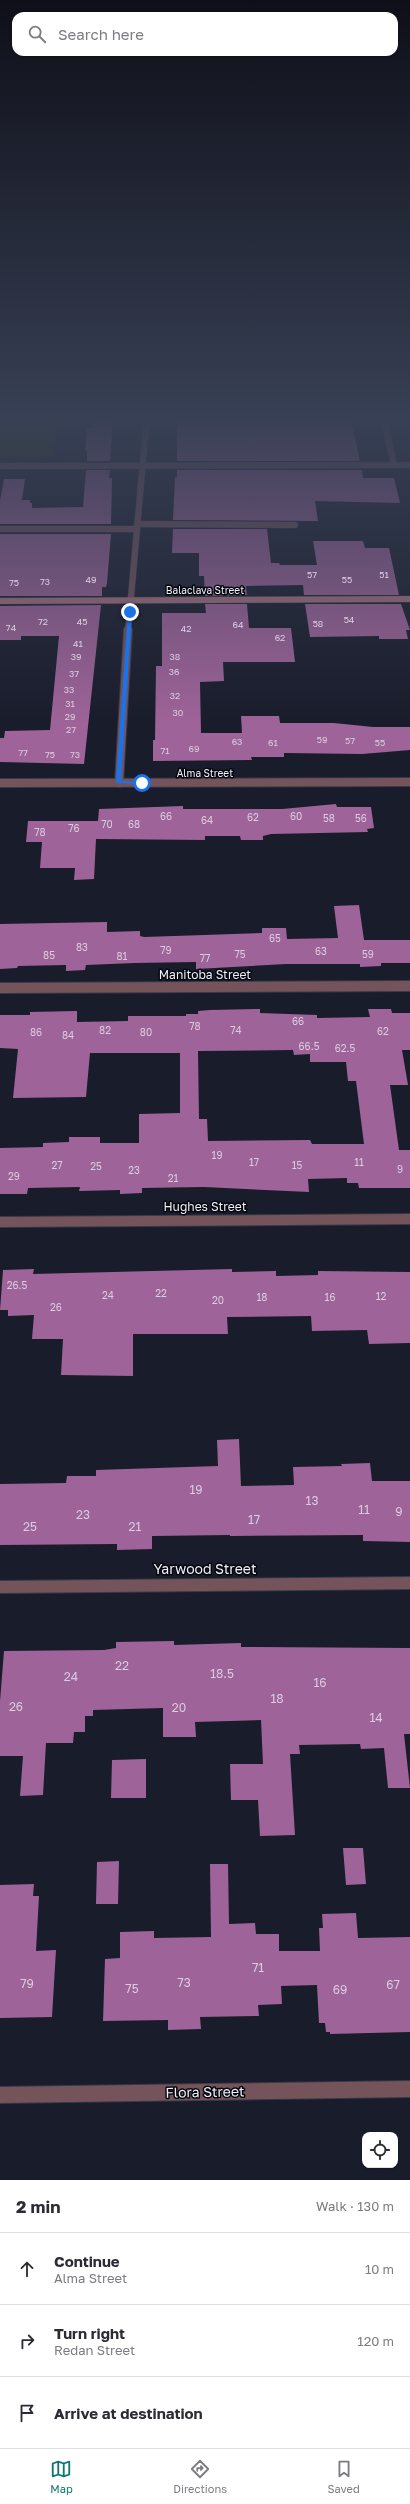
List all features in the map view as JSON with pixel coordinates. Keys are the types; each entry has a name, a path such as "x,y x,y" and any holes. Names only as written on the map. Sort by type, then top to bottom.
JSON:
{"street":[{"path":"119,783 130,600 138,518"},
{"path":"0,529 295,525"},
{"name":"Balaclava Street","path":"0,601 410,598"},
{"name":"Alma Street","path":"0,783 410,782"},
{"name":"Manitoba Street","path":"0,988 410,986"},
{"name":"Hughes Street","path":"0,1222 410,1219"},
{"name":"Yarwood Street","path":"0,1587 410,1584"},
{"name":"Flora Street","path":"0,2095 410,2089"}],"building":[{"path":"0,518 111,518 111,524 0,524"},
{"path":"173,518 318,518 318,521 173,520"},
{"path":"173,529 267,529 271,563 279,563 280,565 317,565 313,541 363,541 365,548 389,548 399,595 304,595 303,585 246,586 247,595 205,596 204,576 199,576 199,553 172,553"},
{"path":"0,534 111,534 107,583 106,587 102,587 102,596 0,596"},
{"path":"205,604 247,604 249,628 291,628 295,662 223,662 224,681 200,682 201,733 242,733 241,716 279,716 280,723 334,723 373,727 410,727 410,750 362,754 284,753 284,757 251,757 252,760 153,761 153,740 155,740 156,666 162,666 162,613 206,613"},
{"path":"305,604 401,604 410,630 406,630 408,639 379,639 379,636 310,637"},
{"path":"101,605 84,764 0,762 0,738 4,738 5,731 50,730 59,636 21,636 21,640 0,640 0,606"},
{"path":"336,804 337,807 371,807 374,828 367,829 368,832 271,834 263,836 263,840 241,840 240,836 205,836 205,840 96,839 94,879 74,880 75,868 40,868 42,842 26,842 28,821 98,821 99,809 183,806 183,809 282,809"},
{"path":"359,905 364,940 410,940 410,963 381,963 381,966 360,967 360,964 286,964 196,969 196,962 86,965 85,970 66,971 66,965 18,966 17,968 0,969 0,924 107,922 107,932 140,931 140,936 144,937 262,933 262,928 286,928 287,939 338,938 334,906"},
{"path":"260,1009 260,1013 317,1015 317,1018 370,1017 368,1009 391,1009 392,1013 410,1013 410,1050 402,1050 408,1085 390,1085 399,1150 410,1150 410,1188 359,1188 358,1183 347,1183 347,1178 308,1179 309,1192 204,1187 142,1188 142,1193 120,1194 120,1190 79,1191 80,1187 28,1188 27,1194 0,1194 0,1148 43,1147 43,1143 69,1142 69,1137 100,1137 100,1143 139,1143 139,1114 180,1113 180,1053 90,1053 86,1097 13,1098 18,1049 0,1048 0,1015 30,1015 30,1012 77,1011 77,1022 128,1021 128,1016 186,1016 186,1014 198,1014 198,1011","holes":["293,1050 294,1055 310,1054 310,1062 346,1062 348,1081 356,1081 364,1144 312,1144 310,1140 208,1141 207,1119 199,1119 198,1051"]},
{"path":"34,1269 33,1274 232,1269 232,1272 276,1271 276,1276 318,1275 318,1271 410,1272 410,1343 369,1344 367,1330 312,1331 311,1316 227,1317 228,1334 133,1334 133,1376 61,1375 63,1339 32,1339 34,1315 8,1316 8,1310 0,1310 3,1270"},
{"path":"239,1439 241,1486 294,1485 293,1467 342,1466 341,1464 370,1463 372,1481 410,1481 410,1542 363,1541 363,1535 230,1535 152,1536 152,1549 117,1550 117,1544 0,1545 0,1484 66,1483 67,1476 96,1476 96,1470 218,1466 217,1440"},
{"path":"174,1641 174,1645 241,1643 241,1647 410,1648 410,1734 404,1734 410,1788 388,1788 384,1748 361,1749 360,1744 299,1745 300,1754 290,1754 295,1835 260,1836 258,1800 231,1800 230,1764 263,1764 261,1720 195,1722 196,1737 163,1737 163,1708 93,1710 93,1716 85,1716 85,1732 74,1732 73,1743 46,1743 43,1795 20,1796 23,1756 0,1756 0,1701 4,1651 104,1650 116,1648 116,1642"},
{"path":"146,1759 146,1798 111,1798 112,1760"},
{"path":"343,1848 363,1848 366,1884 346,1885"},
{"path":"119,1861 118,1904 96,1904 97,1862"},
{"path":"210,1864 228,1864 229,1924 255,1923 256,1934 279,1934 279,1951 320,1951 319,1928 323,1928 322,1914 356,1913 358,1938 410,1937 410,2032 330,2034 330,2032 326,2032 325,2023 319,2023 317,1985 281,1986 282,2004 258,2005 259,2016 200,2017 201,2029 168,2030 168,2020 103,2021 105,1959 120,1958 120,1932 154,1931 154,1938 211,1937"},
{"path":"34,1884 33,1896 39,1896 36,1951 56,1950 52,2017 0,2018 0,1885"}],"route":[{"path":"130,612 119,783 142,783"}]}
